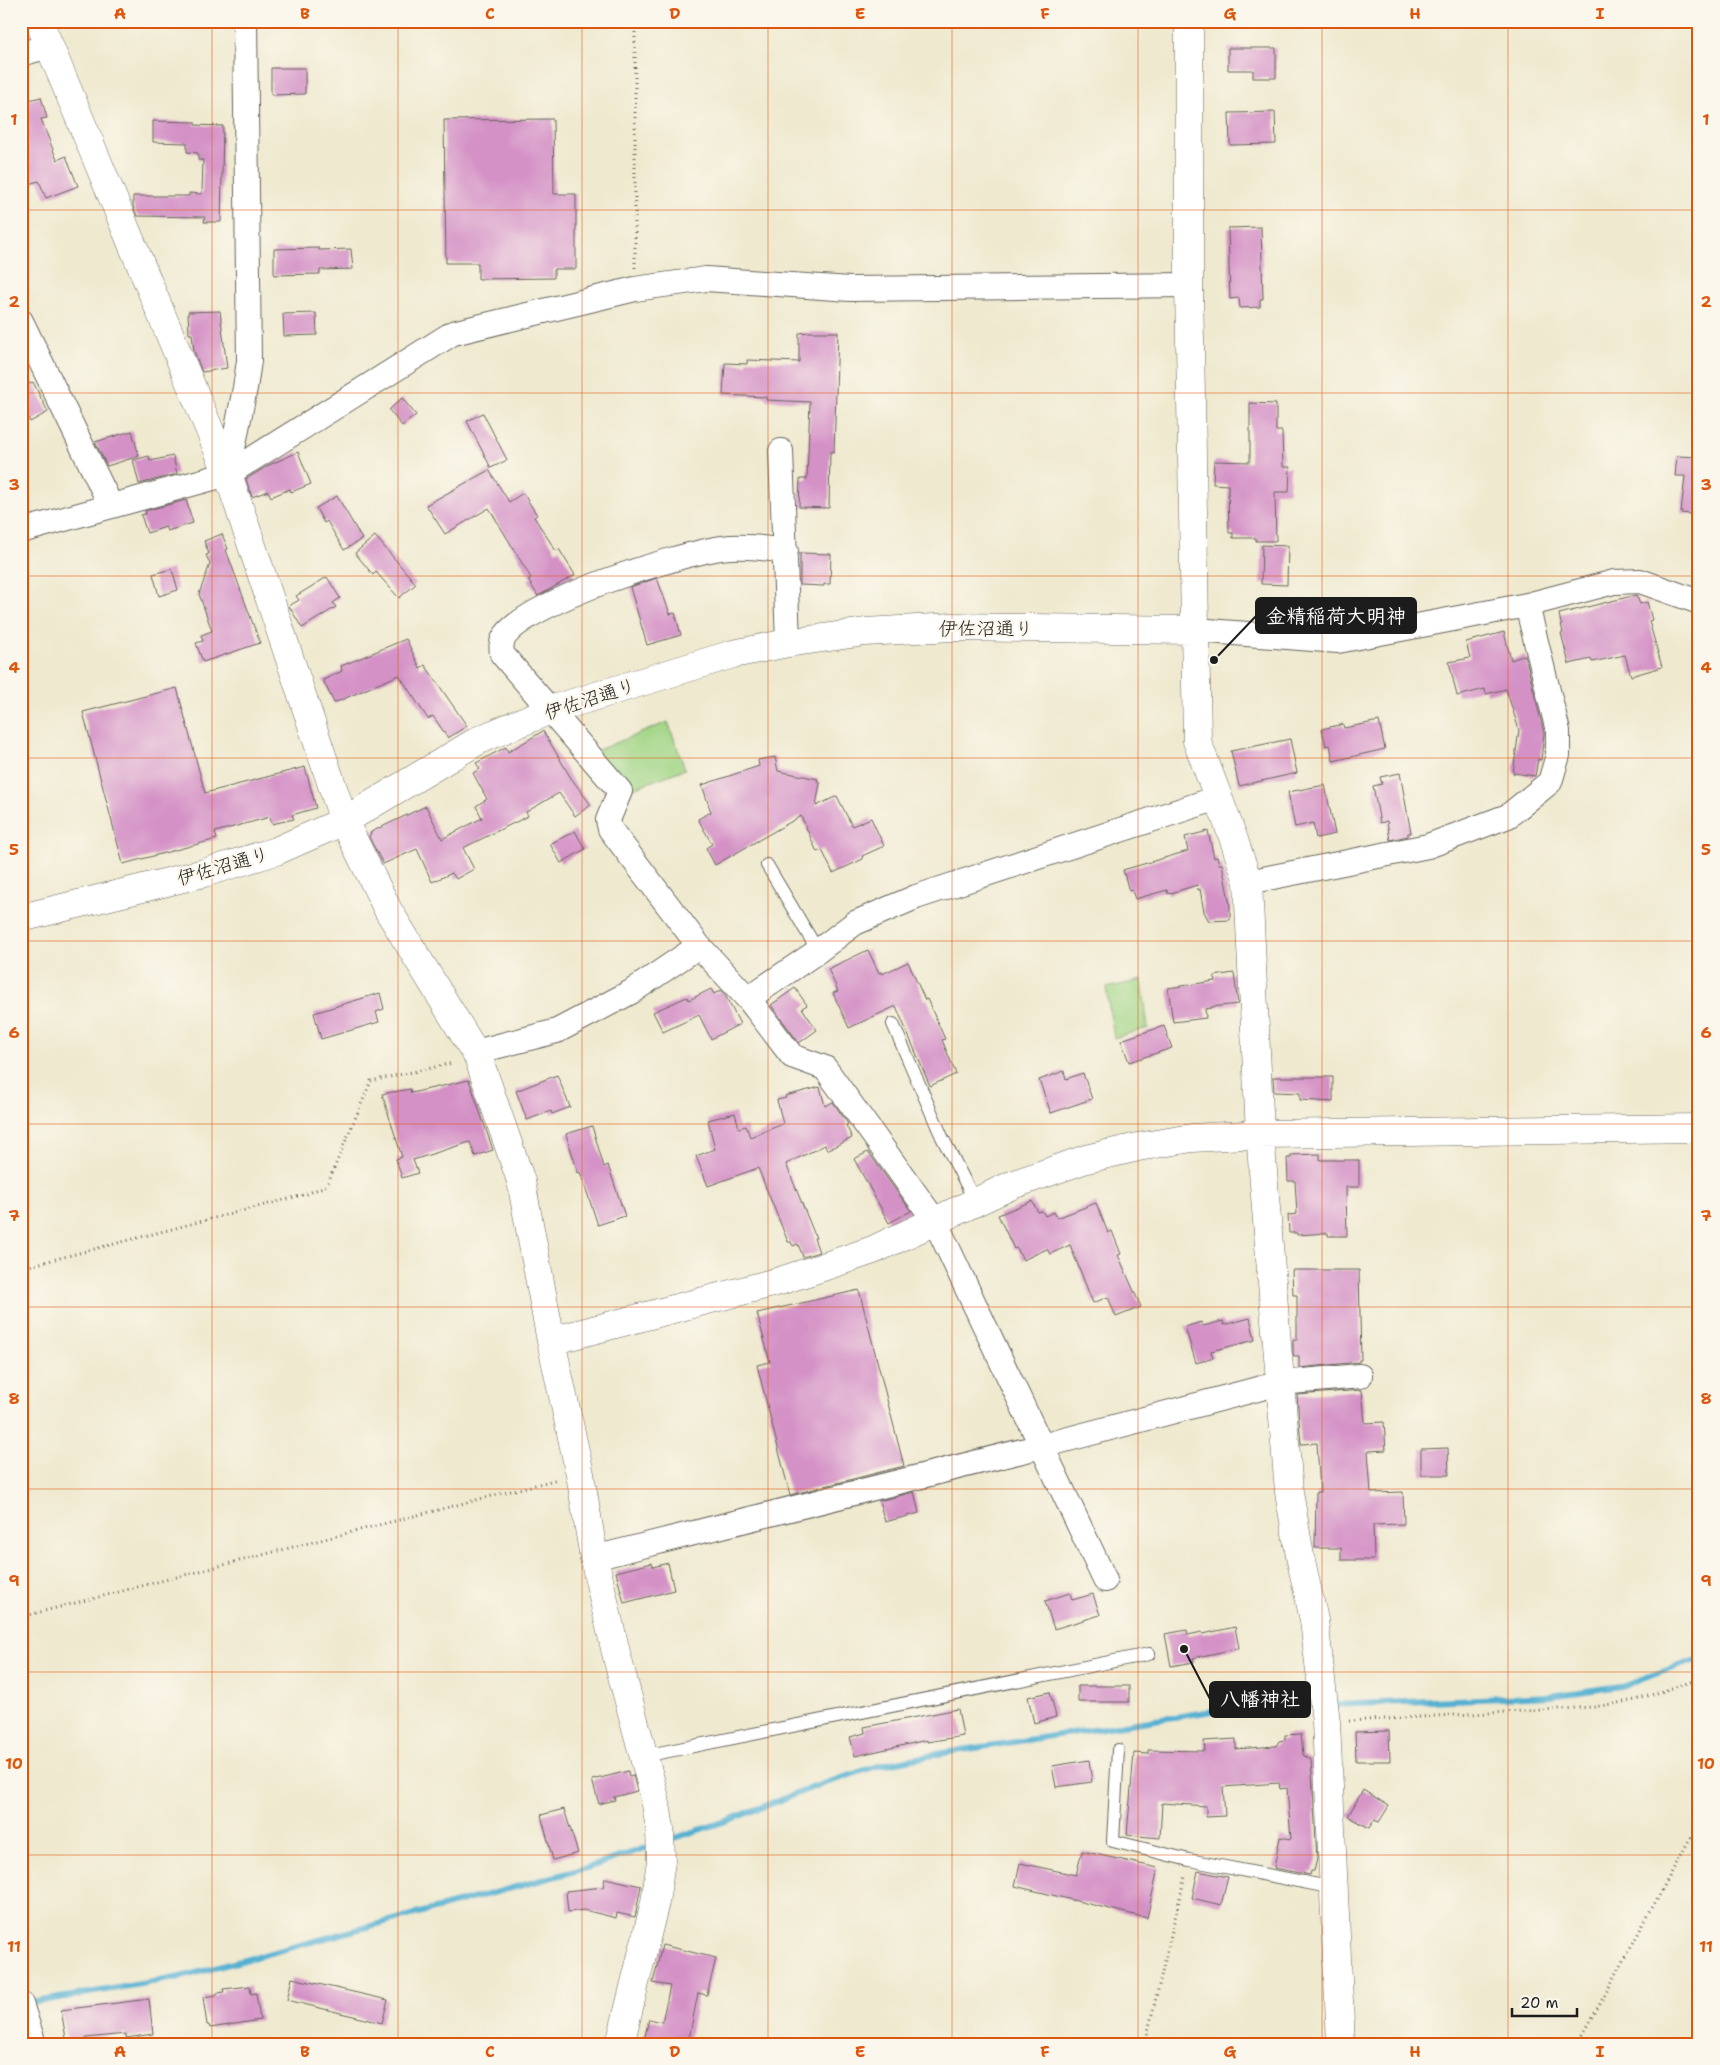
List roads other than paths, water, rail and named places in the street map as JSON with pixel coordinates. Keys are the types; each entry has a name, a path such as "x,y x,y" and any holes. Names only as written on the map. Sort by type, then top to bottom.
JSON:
{"street":[{"path":"38,21 228,474 344,821 388,910 477,1055 521,1181 551,1341 580,1474 594,1558 617,1657 644,1756 660,1829 661,1861 655,1902 620,2044"},
{"path":"228,474 249,361 246,21"},
{"path":"1190,21 1189,285 1197,741 1248,882 1260,1134 1289,1492 1314,1620 1326,1722 1341,2044"},
{"path":"21,54 49,46"},
{"path":"21,531 228,474 452,332 635,289 706,279 850,289 1189,285"},
{"path":"21,321 111,506"},
{"path":"781,451 788,643"},
{"path":"786,551 746,546 699,552 566,596 517,625 506,635 501,645 502,654 620,791 608,820 610,829 699,946 750,1001 792,1056 825,1068 935,1221 1105,1580"},
{"path":"1194,630 1338,641 1527,605 1614,582 1640,581 1699,602"},
{"path":"1248,882 1428,846 1508,816 1550,782 1558,755 1558,731 1527,605"},
{"name":"伊佐沼通り","path":"21,918 204,873 276,851 344,821 479,740 550,710 733,654 788,643 865,632 952,627 1194,630"},
{"path":"750,1001 759,991 855,923 916,897 1218,798"},
{"path":"477,1055 557,1031 631,992 699,946"},
{"path":"551,1341 780,1281 873,1250 1012,1185 1086,1160 1138,1146 1192,1138 1260,1134 1699,1128"},
{"path":"594,1558 1042,1446 1280,1383 1360,1376"},
{"path":"21,2004 34,2044"}],"lane":[{"path":"767,866 818,951"},
{"path":"893,1024 942,1138 975,1202"},
{"path":"644,1756 1148,1654"},
{"path":"1118,1750 1113,1841 1189,1860 1334,1888"}],"waterway":[{"path":"1331,1705 1550,1696 1621,1686 1699,1659"},
{"path":"666,1841 877,1766 943,1753 1226,1709 1319,1706"},
{"path":"25,2004 181,1977 590,1867 654,1845"}],"place":[{"name":"金精稲荷大明神","path":"1214,660"},
{"name":"八幡神社","path":"1184,1649"}]}
